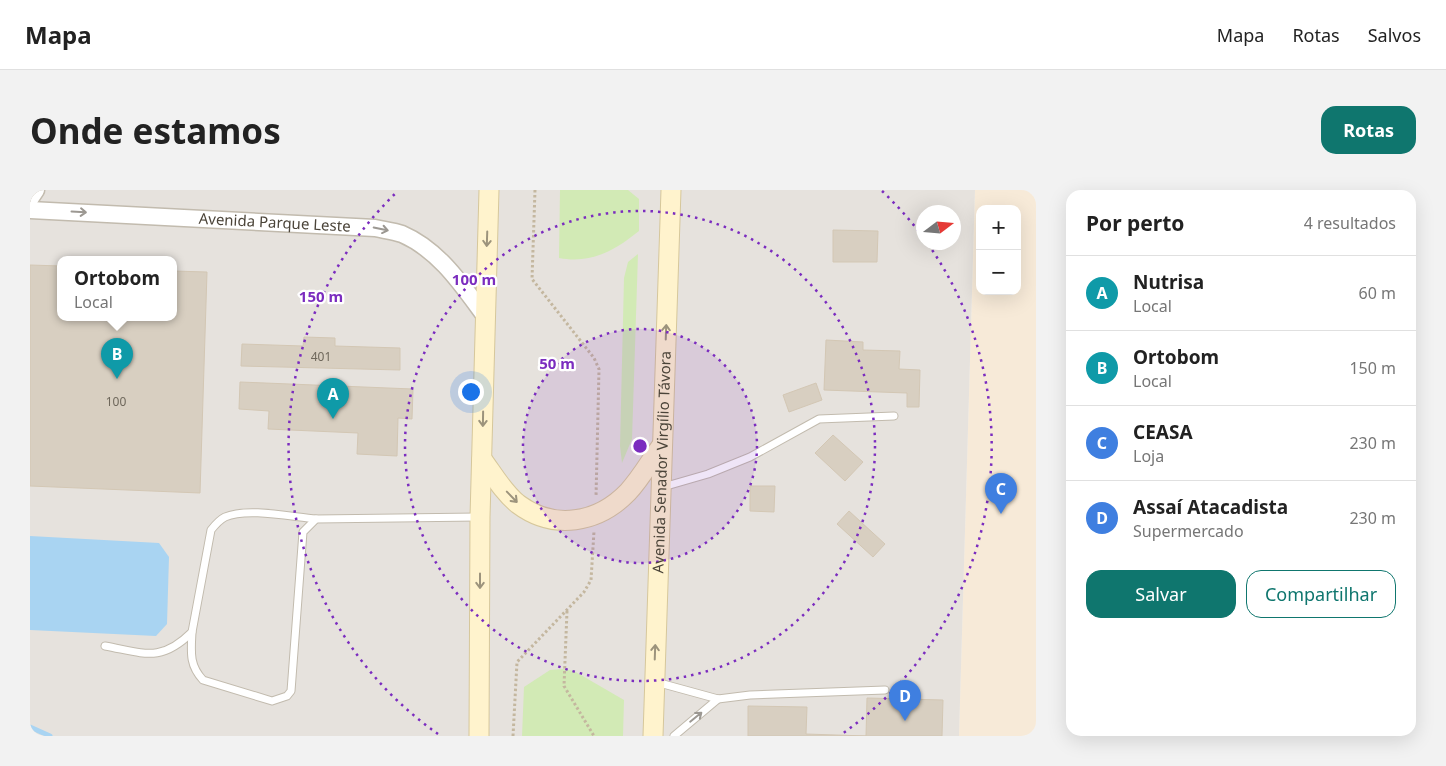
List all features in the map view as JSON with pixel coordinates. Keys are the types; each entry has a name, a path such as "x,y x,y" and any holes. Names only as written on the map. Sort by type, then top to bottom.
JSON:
{"main road":[{"path":"479,736 480,517 489,190"},
{"name":"Avenida Senador Virgílio Távora","path":"652,736 671,190"},
{"path":"482,459 517,504 541,517 560,522 580,520 595,515 615,504 629,491 662,445"}],"street":[{"path":"30,199 36,190"},
{"name":"Avenida Parque Leste","path":"30,210 375,228 402,234 428,249 454,274 485,316"}],"lane":[{"path":"660,488 708,474 750,457 819,419 894,416"},
{"path":"316,519 303,532 292,690 287,696 272,701 203,680 195,672 190,658 192,632 211,530 218,521 227,516 251,513 316,519 480,517"},
{"path":"105,646 150,654 165,653 181,643 192,632"},
{"path":"654,682 718,699 750,695 885,690"},
{"path":"674,736 718,699"}],"path":[{"path":"513,736 517,662 584,592 591,580 595,515 599,369 594,358 532,279 535,190"},
{"path":"567,610 564,686 594,736"}],"shaded area":[{"path":"30,190 975,190 959,736 30,736"},
{"path":"975,190 1036,190 1036,736 959,736"}],"green space":[{"path":"560,190 628,190 639,199 639,231 602,254 581,259 559,258"},
{"path":"638,254 632,439 622,463 620,446 624,278 628,262"},
{"path":"563,669 574,671 624,700 623,736 522,736 524,687 550,670"}],"water":[{"path":"30,536 159,543 169,557 167,624 156,636 30,630"}],"building":[{"path":"833,230 878,231 877,262 833,262"},
{"path":"30,265 57,266 57,321 177,321 177,271 207,272 200,493 30,486"},
{"path":"304,337 335,338 335,346 400,348 400,370 241,366 242,344 303,346"},
{"path":"826,340 863,342 863,350 900,351 899,369 920,370 919,407 907,407 907,393 824,390"},
{"path":"240,382 413,389 412,419 398,418 397,456 357,454 358,433 268,429 269,411 239,409"},
{"path":"816,383 822,400 789,412 783,395"},
{"path":"833,435 863,462 845,481 815,453"},
{"path":"750,486 775,486 774,512 750,511"},
{"path":"849,511 885,544 873,557 837,524"},
{"path":"867,698 943,700 942,736 866,736"},
{"path":"748,706 807,707 806,734 866,736 748,736"}],"waterway":[{"path":"30,727 50,736"}],"place":[{"name":"Ortobom","path":"117,379"},
{"name":"Nutrisa","path":"333,419"},
{"name":"CEASA","path":"1001,514"},
{"name":"Assaí Atacadista","path":"905,721"}]}
